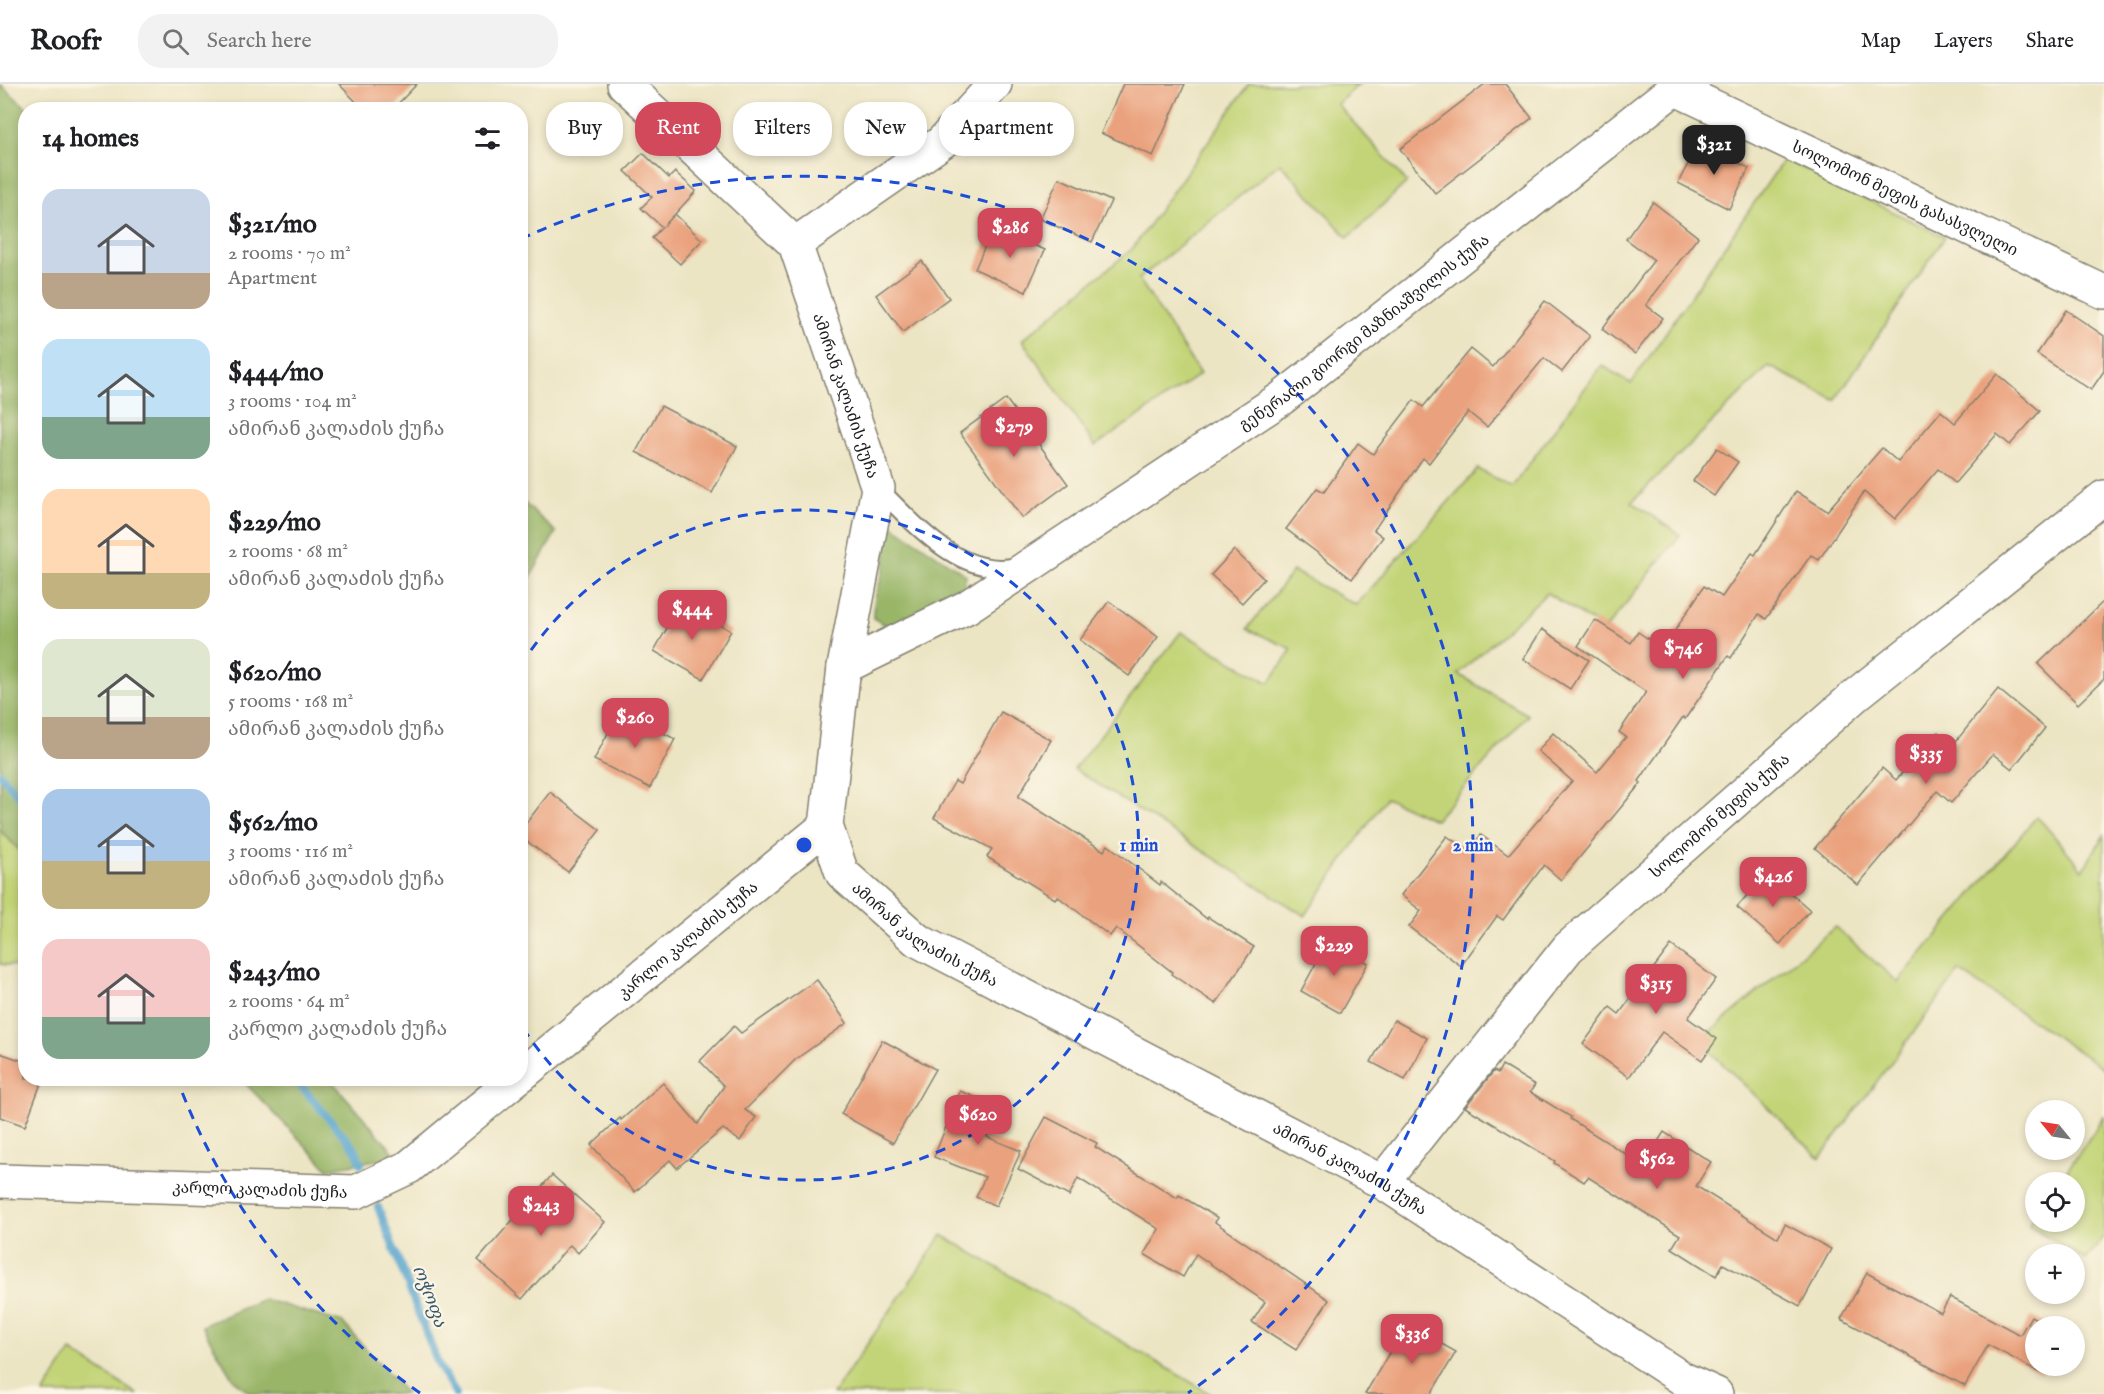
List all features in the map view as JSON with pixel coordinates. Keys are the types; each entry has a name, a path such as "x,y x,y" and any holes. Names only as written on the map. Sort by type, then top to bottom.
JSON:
{"street":[{"name":"ამირან კალაძის ქუჩა","path":"624,84 795,244 878,488 844,667 826,826 842,873 917,940 1382,1182 1678,1386 1716,1394"},
{"path":"795,244 942,142 995,84"},
{"name":"სოლომონ მეფის გასასვლელი","path":"1677,86 2104,292"},
{"name":"გენერალი გიორგი მაზნიაშვილის ქუჩა","path":"844,667 967,607 1282,398 1677,86"},
{"name":"სოლომონ მეფის ქუჩა","path":"1382,1182 1568,948 1857,694 2104,497"},
{"name":"კარლო კალაძის ქუჩა","path":"528,1070 826,826"},
{"name":"კარლო კალაძის ქუჩა","path":"0,1181 356,1192 409,1167 508,1086"}],"lane":[{"name":"გენერალი გიორგი მაზნიაშვილის ქუჩა","path":"878,488 921,530 951,553 978,567 1004,569 1034,562"}],"green space":[{"path":"0,84 20,102 18,102 18,849 0,830"},
{"path":"1249,84 1359,84 1337,104 1407,182 1348,238 1280,163 1139,279 1200,374 1095,446 1022,340 1132,249"},
{"path":"1784,159 1945,237 1835,400 1769,366 1632,502 1680,535 1605,630 1547,593 1458,674 1528,715 1435,820 1386,798 1305,916 1074,769 1181,632 1269,683 1292,649 1247,629 1293,571 1356,605 1478,469 1512,487 1602,365 1631,384"},
{"path":"528,506 556,532 528,582"},
{"path":"892,525 966,575 964,590 903,627 887,626 873,618 875,597 884,567 887,540"},
{"path":"2037,816 2083,870 2104,835 2103,1068 1959,971 1820,1158 1699,1041 1835,927 1898,982"},
{"path":"0,830 18,849 18,966 0,964"},
{"path":"248,1086 336,1086 397,1156 328,1169"},
{"path":"2104,1117 2104,1237 2086,1260 2085,1244 2060,1244 2040,1232 2085,1232 2085,1172 2066,1172 2074,1160 2085,1160 2085,1144"},
{"path":"942,1235 1211,1394 833,1394"},
{"path":"263,1299 343,1323 406,1394 251,1394 233,1379 202,1326"},
{"path":"71,1351 137,1394 43,1394"}],"building":[{"path":"339,84 417,84 400,102 356,102"},
{"path":"1123,84 1185,84 1153,156 1101,133"},
{"path":"1485,84 1505,84 1532,118 1435,193 1400,149"},
{"path":"1699,143 1749,168 1729,209 1678,183"},
{"path":"640,156 646,156 669,178 675,172 696,191 664,226 675,214 702,240 680,264 652,238 662,227 641,208 652,197 625,171"},
{"path":"1059,178 1111,201 1092,242 1040,219"},
{"path":"1653,202 1698,237 1646,305 1663,318 1635,354 1602,329 1654,260 1626,239"},
{"path":"993,227 1045,250 1026,292 975,269"},
{"path":"922,261 949,298 903,332 876,295"},
{"path":"1545,301 1590,336 1562,372 1544,358 1487,427 1468,412 1429,463 1423,458 1374,530 1383,537 1352,579 1286,529 1317,488 1324,492 1358,443 1373,454 1414,400 1423,407 1471,349 1493,367"},
{"path":"2066,310 2104,336 2104,371 2091,390 2037,354"},
{"path":"1997,374 2040,411 2010,445 1997,434 1955,483 1938,469 1895,519 1864,492 1819,560 1811,555 1766,619 1759,614 1731,658 1728,656 1685,719 1683,717 1639,781 1641,783 1561,880 1544,865 1503,920 1497,916 1461,966 1409,927 1421,911 1401,895 1447,836 1468,851 1481,835 1508,855 1572,781 1538,751 1553,733 1597,772 1626,737 1619,732 1646,692 1578,646 1595,620 1631,643 1638,632 1663,649 1704,586 1722,597 1752,553 1755,555 1796,491 1827,511 1882,448 1898,462 1941,411 1955,423"},
{"path":"1006,399 1068,484 1022,518 960,433"},
{"path":"661,406 737,446 712,493 636,452"},
{"path":"1717,448 1738,462 1714,496 1693,481"},
{"path":"1234,550 1264,579 1242,603 1211,575"},
{"path":"1109,601 1158,637 1129,676 1080,640"},
{"path":"2104,601 2104,679 2078,704 2038,664"},
{"path":"682,602 731,631 703,679 654,651"},
{"path":"1542,629 1589,660 1570,689 1523,659"},
{"path":"1998,689 2045,728 2012,769 1993,754 1951,803 1937,791 1858,885 1815,848 1882,768 1896,780 1938,732 1953,745"},
{"path":"620,710 675,739 650,788 594,760"},
{"path":"1001,712 1051,740 1018,797 1104,851 1108,845 1160,885 1161,882 1207,919 1208,917 1254,947 1216,1004 1171,974 1172,972 1116,928 1110,936 1057,896 1055,899 987,857 992,849 934,818 955,781 960,784"},
{"path":"550,792 600,830 568,872 528,842 528,821"},
{"path":"1767,872 1810,910 1780,944 1737,907"},
{"path":"1328,941 1368,963 1340,1013 1301,991"},
{"path":"1671,945 1716,979 1688,1018 1717,1039 1702,1060 1662,1032 1629,1077 1583,1044 1610,1007 1619,1014"},
{"path":"817,980 847,1023 796,1059 745,1110 756,1117 740,1141 723,1129 677,1168 670,1160 635,1192 591,1145 663,1083 698,1124 724,1086 700,1061 734,1026 741,1033"},
{"path":"1394,1020 1427,1038 1405,1080 1371,1062"},
{"path":"882,1040 935,1069 893,1143 841,1114"},
{"path":"0,1053 18,1059 18,1086 40,1086 25,1126 0,1117"},
{"path":"1502,1065 1535,1085 1530,1092 1643,1165 1664,1132 1711,1162 1696,1186 1778,1238 1785,1224 1831,1249 1800,1306 1723,1264 1716,1276 1672,1248 1680,1235 1588,1177 1584,1182 1554,1163 1555,1161 1465,1107 1494,1071 1498,1073"},
{"path":"960,1091 1000,1107 987,1137 1021,1151 996,1206 976,1197 985,1177 934,1157"},
{"path":"1046,1117 1097,1143 1095,1147 1177,1198 1179,1195 1218,1218 1215,1222 1329,1300 1296,1350 1252,1322 1265,1302 1196,1254 1183,1277 1144,1254 1159,1229 1078,1178 1069,1196 1018,1169"},
{"path":"552,1175 605,1222 578,1253 570,1245 522,1299 478,1260"},
{"path":"1867,1273 1941,1313 1950,1297 2020,1335 2025,1326 2025,1365 1988,1345 1965,1386 1841,1319"},
{"path":"1406,1324 1456,1352 1431,1394 1365,1394"}],"waterway":[{"name":"ოჭოფა","path":"0,774 18,795"},
{"name":"ოჭოფა","path":"301,1086 356,1150 361,1164"},
{"name":"ოჭოფა","path":"378,1207 439,1366 456,1394"}]}
